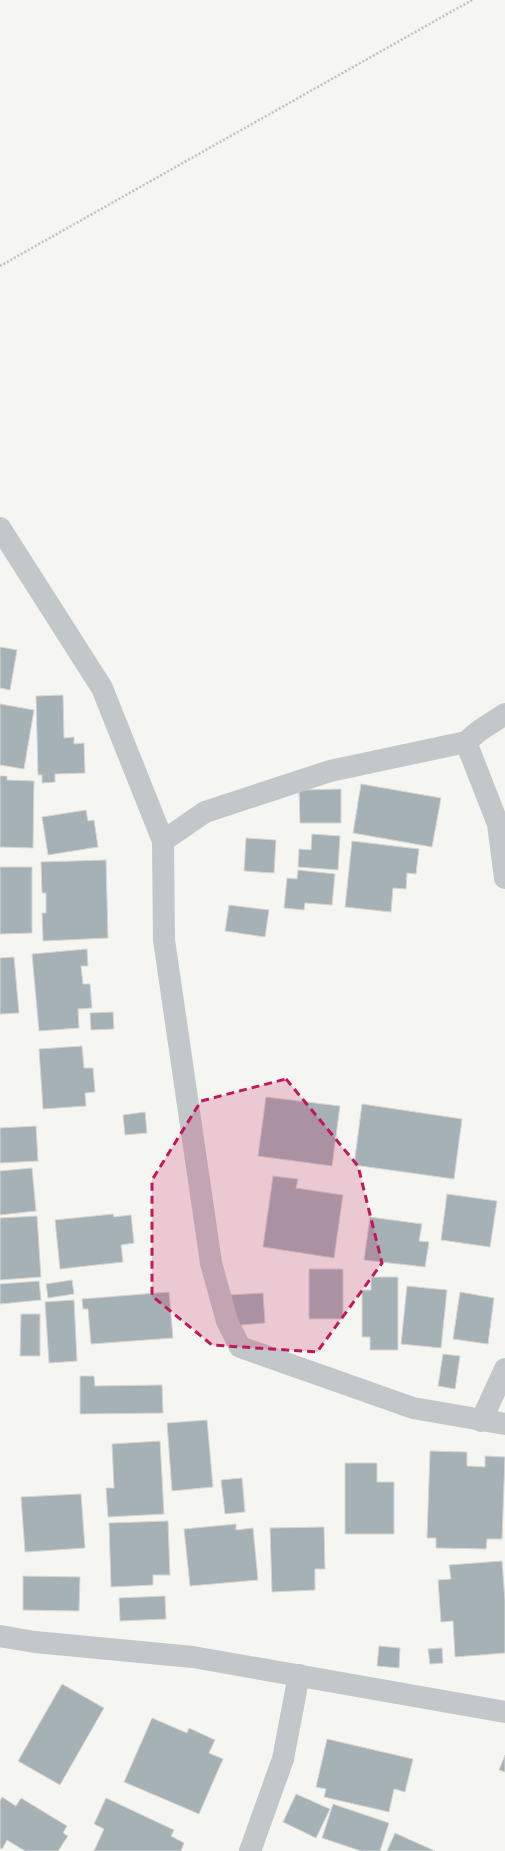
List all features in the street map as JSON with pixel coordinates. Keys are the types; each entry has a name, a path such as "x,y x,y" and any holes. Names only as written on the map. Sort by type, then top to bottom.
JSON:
{"street":[{"path":"0,528 102,688 162,841 164,940 211,1263 227,1321 240,1347 413,1408 505,1424"},
{"path":"162,841 205,812 330,771 466,742 479,731 505,714"},
{"path":"466,742 498,824 505,878"},
{"path":"481,1421 505,1370"},
{"path":"0,1636 35,1642 193,1657 505,1712"},
{"path":"250,1851 283,1759 299,1675"}],"path":[{"path":"0,266 472,0"}],"highlighted area":[{"path":"286,1079 358,1166 382,1263 317,1352 212,1345 152,1296 152,1180 201,1101"}],"building":[{"path":"0,647 17,650 10,690 0,688"},
{"path":"63,695 64,738 74,737 74,744 84,743 85,773 55,774 55,782 42,783 42,775 38,775 36,696"},
{"path":"0,704 34,710 24,769 0,765"},
{"path":"0,776 7,776 7,780 34,781 33,848 0,847"},
{"path":"361,784 441,798 432,847 353,833"},
{"path":"341,789 341,823 300,823 299,790"},
{"path":"86,810 88,821 94,820 98,847 48,855 42,817"},
{"path":"312,834 340,836 338,870 298,867 299,849 311,850"},
{"path":"246,838 276,840 274,873 244,871"},
{"path":"352,841 419,849 416,874 407,873 406,889 393,888 391,912 345,907"},
{"path":"106,860 108,938 43,941 42,913 46,913 46,893 42,893 41,862"},
{"path":"0,867 32,867 32,933 0,934"},
{"path":"298,870 335,874 332,905 305,903 304,910 284,908 287,878 297,879"},
{"path":"229,905 269,910 265,937 225,931"},
{"path":"87,949 88,966 81,966 83,984 90,984 92,1008 78,1009 79,1028 39,1031 32,954"},
{"path":"14,957 19,1013 0,1014 0,958"},
{"path":"113,1012 114,1029 91,1030 90,1013"},
{"path":"82,1046 84,1068 93,1068 95,1092 85,1093 86,1106 43,1109 39,1049"},
{"path":"266,1097 340,1106 332,1166 258,1156"},
{"path":"362,1104 462,1119 454,1179 354,1165"},
{"path":"145,1112 147,1133 125,1135 123,1115"},
{"path":"36,1126 38,1161 0,1163 0,1128"},
{"path":"32,1168 36,1211 0,1215 0,1171"},
{"path":"273,1176 298,1179 296,1188 343,1195 334,1258 263,1247"},
{"path":"447,1194 497,1201 490,1247 441,1240"},
{"path":"113,1214 114,1217 131,1215 134,1243 121,1245 123,1262 60,1269 55,1220"},
{"path":"37,1216 41,1277 0,1280 0,1218"},
{"path":"370,1217 422,1224 419,1241 429,1242 425,1267 364,1260"},
{"path":"309,1269 343,1269 343,1319 309,1319"},
{"path":"371,1277 398,1277 398,1350 370,1350 370,1337 362,1337 362,1290 371,1290"},
{"path":"72,1280 74,1294 48,1298 46,1284"},
{"path":"39,1281 41,1300 0,1304 0,1284"},
{"path":"407,1286 447,1290 441,1348 401,1344"},
{"path":"169,1292 173,1338 91,1344 88,1309 83,1309 82,1299"},
{"path":"460,1292 494,1298 488,1344 453,1339"},
{"path":"263,1293 265,1323 230,1326 228,1295"},
{"path":"74,1300 77,1361 49,1363 45,1302"},
{"path":"21,1314 40,1314 40,1356 20,1356"},
{"path":"443,1354 460,1356 455,1389 438,1386"},
{"path":"80,1376 94,1376 95,1386 162,1385 163,1413 80,1414"},
{"path":"207,1420 213,1487 172,1491 167,1423"},
{"path":"160,1441 164,1514 108,1517 106,1488 114,1488 112,1444"},
{"path":"430,1451 467,1452 467,1466 485,1467 485,1456 505,1457 502,1539 487,1539 486,1549 436,1548 436,1538 427,1538"},
{"path":"345,1463 377,1463 377,1482 394,1482 394,1534 345,1534"},
{"path":"242,1478 245,1512 225,1514 221,1480"},
{"path":"81,1494 85,1548 25,1552 21,1497"},
{"path":"168,1521 170,1575 153,1575 153,1585 111,1587 109,1523"},
{"path":"236,1524 236,1530 253,1528 258,1580 190,1586 184,1529"},
{"path":"324,1527 325,1569 315,1569 315,1590 272,1592 270,1528"},
{"path":"502,1561 505,1600 505,1653 455,1657 453,1621 441,1622 438,1580 451,1579 449,1565"},
{"path":"23,1576 80,1577 79,1611 23,1610"},
{"path":"165,1596 166,1619 120,1621 119,1598"},
{"path":"379,1646 400,1648 399,1668 377,1666"},
{"path":"442,1648 443,1663 430,1664 428,1649"},
{"path":"62,1684 104,1708 60,1785 18,1761"},
{"path":"152,1718 187,1733 189,1728 215,1740 209,1753 223,1759 199,1814 124,1782"},
{"path":"327,1739 413,1759 405,1792 394,1789 389,1812 324,1797 326,1789 316,1787"},
{"path":"505,1755 505,1772 499,1770"},
{"path":"296,1794 330,1809 316,1838 283,1822"},
{"path":"2,1797 16,1806 21,1798 67,1826 63,1833 68,1836 58,1851 25,1851 7,1840 2,1849 0,1848 0,1801"},
{"path":"106,1798 174,1830 171,1836 184,1843 181,1851 94,1851 104,1829 94,1824"},
{"path":"333,1804 389,1823 380,1851 361,1851 322,1838"},
{"path":"395,1833 435,1851 387,1851"}]}
